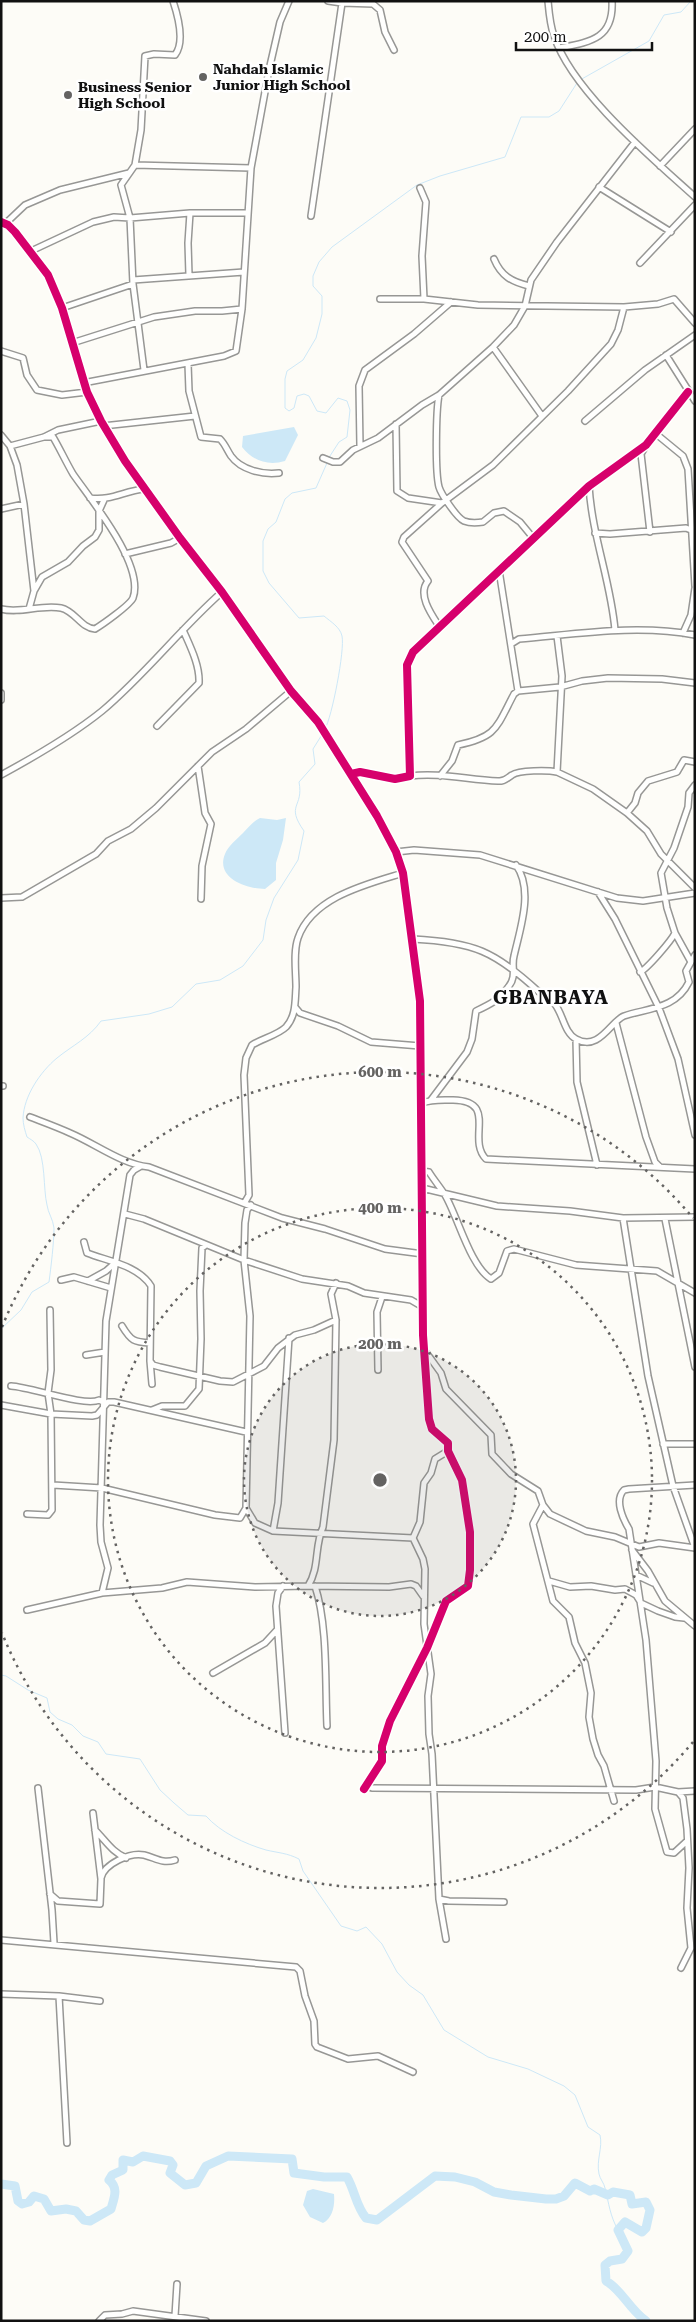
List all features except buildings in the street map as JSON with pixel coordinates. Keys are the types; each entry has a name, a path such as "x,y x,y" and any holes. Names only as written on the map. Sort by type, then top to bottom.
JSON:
{"street":[{"path":"144,370 133,282 130,218 121,185 135,164 141,130 145,56 154,54 175,55 179,50 178,17 173,1"},
{"path":"84,383 144,370 188,364 224,356 236,351 242,309 251,168 280,22 290,1"},
{"path":"328,1 373,4 380,10 385,32 394,50"},
{"path":"548,1 554,35 559,48 576,77 635,142 695,197"},
{"path":"559,48 587,42 605,31 613,15 612,1"},
{"path":"311,216 342,3"},
{"path":"660,166 695,129"},
{"path":"324,458 333,462 344,460 360,446 378,438 422,404 439,395 493,347 514,324 525,306 529,286 557,242 635,142"},
{"path":"135,164 251,168"},
{"path":"129,173 60,190 25,205 3,222 31,250 48,275 62,308 87,392 102,424 144,489 222,592 291,691 318,722 351,774 396,852 403,873 413,939 420,1001 422,1307 423,1348 429,1419 432,1429 448,1443 448,1451 462,1480 470,1532 470,1570 468,1586 446,1601 427,1648 390,1721 382,1746 382,1761 364,1789"},
{"path":"599,187 671,232"},
{"path":"420,188 426,202 422,256 424,299"},
{"path":"640,263 671,232 695,204"},
{"path":"31,250 94,222 114,217 130,218 190,213 247,213"},
{"path":"189,275 188,243 190,213"},
{"path":"494,259 498,271 504,276 529,286"},
{"path":"62,308 133,282 189,275 244,272"},
{"path":"380,299 424,299 478,305 624,307 658,304 674,299 695,323"},
{"path":"360,446 359,386 365,370 414,334 451,302"},
{"path":"439,626 426,603 425,586 428,581 402,542 410,531 493,465 611,344 618,330 624,307"},
{"path":"72,343 137,321 195,311 242,309"},
{"path":"584,421 645,370 695,335"},
{"path":"493,347 542,416"},
{"path":"1,351 23,358 27,375 38,390 62,395 87,392"},
{"path":"666,356 695,401"},
{"path":"188,364 189,391 201,437 220,439 235,461 262,473 279,473"},
{"path":"650,532 641,454 655,433 688,392"},
{"path":"439,395 438,484 445,502 461,520 466,522 483,522 494,513 504,510 520,522 534,539"},
{"path":"10,446 44,437 58,430 195,416"},
{"path":"396,424 397,491 408,498 445,502"},
{"path":"53,437 58,430"},
{"path":"655,433 683,456 688,469 695,587 691,615 683,633"},
{"path":"1,435 10,446 17,465 24,504 34,591"},
{"path":"44,437 53,437"},
{"path":"1,609 12,612 42,607 64,609 70,611 89,628 97,628 130,603 134,595 133,578 125,554 99,510 73,473 53,437"},
{"path":"410,776 407,665 413,652 589,486 646,445"},
{"path":"589,486 595,533 611,598 615,630"},
{"path":"90,498 104,500 132,490 144,489"},
{"path":"29,609 34,591 42,576 68,562 83,546 95,538 100,530 99,510 104,500"},
{"path":"1,508 24,504"},
{"path":"595,533 650,532 686,528 691,530"},
{"path":"125,554 166,545 180,538"},
{"path":"499,570 518,691"},
{"path":"1,775 82,726 102,710 222,592"},
{"path":"157,726 199,683 200,677 193,652 183,630"},
{"path":"511,644 519,639 615,630 650,630 695,635"},
{"path":"557,636 562,676 557,772"},
{"path":"440,776 452,761 458,745 479,741 492,732 514,694 518,691 560,687 582,680 608,678 662,679 695,684"},
{"path":"1,898 22,897 96,854 108,841 131,828 156,808 212,752 246,729 291,691"},
{"path":"1,693 1,700"},
{"path":"627,813 635,803 638,793 648,781 677,772 684,760 695,762"},
{"path":"198,766 205,813 210,820 211,828 202,866 201,899"},
{"path":"351,774 360,772 395,779 410,776 440,776 498,781 517,773 532,773 542,769 557,772 593,789 627,813 647,831 667,860 695,888"},
{"path":"691,962 675,933 665,898 661,873 674,848 688,805 689,793 695,785"},
{"path":"688,805 695,804"},
{"path":"396,852 414,850 480,855 598,892 634,901 695,894"},
{"path":"431,1100 467,1052 472,1039 476,1011 494,1003 510,985 514,969 513,956 521,929 524,883 522,872 516,865"},
{"path":"245,1202 249,1195 244,1110 246,1058 252,1045 285,1029 292,1017 295,1007 299,935 307,923 320,910 344,892 403,873"},
{"path":"598,892 615,919 659,1008 678,1060 695,1135"},
{"path":"640,972 672,940 675,933"},
{"path":"413,939 442,940 470,945 494,955 514,969 554,1003 571,1035 576,1039 586,1041 598,1038 608,1032 622,1017 659,1008 674,1000 687,987 690,981 686,971 695,955"},
{"path":"295,1007 300,1013 338,1026 371,1042 420,1046"},
{"path":"292,1017 300,1013"},
{"path":"616,1023 653,1156 660,1167"},
{"path":"576,1039 577,1082 597,1165"},
{"path":"422,1103 431,1100 459,1100 469,1102 476,1108 480,1118 478,1147 486,1159 695,1169"},
{"path":"30,1117 71,1133 98,1148 141,1166 149,1167 245,1202 282,1218 334,1232 385,1249 423,1254"},
{"path":"649,1167 653,1156"},
{"path":"102,1593 108,1568 101,1542 106,1320 130,1175 141,1166"},
{"path":"422,1172 429,1172 445,1195 476,1260 486,1276 491,1279 500,1273 507,1251 514,1249 576,1265 657,1271 695,1293"},
{"path":"422,1188 497,1206 570,1211 623,1218 665,1219 695,1217"},
{"path":"53,1485 102,1488 233,1518 243,1516 246,1508 246,1432 249,1420 250,1374 250,1316 244,1260 246,1216 251,1205"},
{"path":"124,1214 170,1228 244,1260 302,1279 348,1286 364,1293 382,1297 411,1300 422,1307"},
{"path":"623,1218 648,1376 673,1486 695,1548 659,1543 646,1547 632,1547"},
{"path":"665,1219 695,1367"},
{"path":"84,1242 87,1252 116,1262 141,1275 151,1286 150,1361 152,1384"},
{"path":"152,1410 162,1406 185,1406 199,1389 202,1248 206,1245"},
{"path":"88,1281 106,1271 116,1262"},
{"path":"61,1280 74,1277 111,1288"},
{"path":"308,1586 316,1572 319,1535 323,1528 334,1440 336,1320 331,1294 336,1284"},
{"path":"378,1370 377,1312 382,1297"},
{"path":"27,1514 45,1516 51,1513 53,1485 51,1414 48,1393 51,1370 50,1310"},
{"path":"150,1361 160,1367 220,1382 233,1382 264,1366 278,1348 289,1338 336,1320"},
{"path":"122,1326 128,1336 136,1342 150,1343"},
{"path":"273,1531 278,1503 289,1338"},
{"path":"423,1348 441,1373 446,1389 491,1435 491,1450 496,1459 511,1474 538,1491 543,1505 550,1514 586,1530 615,1537 632,1547 665,1602 695,1626"},
{"path":"86,1354 105,1352"},
{"path":"11,1386 94,1403 99,1400 104,1404"},
{"path":"1,1405 51,1414 97,1415 104,1404 114,1402 246,1432"},
{"path":"663,1444 695,1444"},
{"path":"446,1939 439,1898 429,1734 428,1696 431,1674 427,1648 423,1559 413,1538 420,1522 424,1483 431,1473 433,1461 448,1451"},
{"path":"688,1840 674,1853 668,1853 655,1810 656,1761 646,1640 629,1529 622,1515 621,1493 629,1489 695,1485"},
{"path":"543,1505 532,1524 553,1601 569,1617 575,1643 586,1663 592,1734 614,1801"},
{"path":"246,1508 256,1523 273,1531 319,1535 413,1538"},
{"path":"636,1575 654,1583"},
{"path":"548,1581 570,1587 591,1586 615,1590 625,1589 636,1595 641,1603 666,1614 684,1618"},
{"path":"27,1610 102,1593 162,1588 187,1582 255,1587 389,1587 411,1584 416,1586 424,1599"},
{"path":"283,1586 278,1594 277,1630 285,1733"},
{"path":"315,1586 319,1597 322,1625 327,1726"},
{"path":"213,1673 265,1643 277,1630"},
{"path":"372,1788 636,1790 655,1787 678,1792 695,1791"},
{"path":"38,1788 54,1944"},
{"path":"678,1792 684,1802 688,1840 687,1908 691,1948 681,1968"},
{"path":"93,1813 101,1879"},
{"path":"94,1830 105,1838 113,1851 126,1858"},
{"path":"50,1894 58,1900 100,1904 102,1873 112,1864 126,1858 144,1855 162,1862 175,1860"},
{"path":"439,1898 449,1901 504,1902"},
{"path":"52,1910 58,1900"},
{"path":"1,1940 120,1952 196,1956 296,1967 300,1971 305,1996 312,2012 315,2044 317,2047 348,2059 378,2056 413,2072"},
{"path":"1,1994 59,1996 100,2000"},
{"path":"59,1996 67,2143"},
{"path":"175,2316 177,2284"},
{"path":"99,2321 105,2315 133,2311 206,2321"}],"water":[{"path":"294,427 298,435 285,461 273,463 261,461 251,456 242,447 243,436"},
{"path":"260,818 277,820 286,818 283,840 276,863 276,880 265,889 250,887 234,880 224,870 223,862 230,845"},
{"path":"313,2189 334,2194 333,2211 323,2223 310,2217 303,2205 307,2191"}],"waterway":[{"path":"580,80 649,41 664,15 681,12 691,1"},
{"path":"328,459 339,442 347,437 350,410 347,401 338,398 326,413 317,411 309,396 304,394 297,396 294,408 289,411 285,408 285,379 287,371 303,360 316,338 322,314 322,296 313,286 313,276 319,262 332,247 417,185 440,176 505,157 521,117 549,117 559,111 577,83"},
{"path":"325,729 337,683 342,655 342,636 337,627 324,616 299,618 269,583 263,571 263,541 268,529 276,522 285,499 292,493 316,488 327,463"},
{"path":"1,1329 21,1310 32,1292 49,1282 54,1228 46,1198 39,1150 36,1144 27,1137 23,1120 26,1101 34,1085 51,1064 86,1037 101,1021 149,1014 172,1007 196,984 220,980 243,966 263,940 266,920 274,898 298,860 304,831 295,810 299,797 299,782 315,764 313,749 323,733"},
{"path":"1,1675 47,1698 50,1712 58,1719 72,1725 83,1736 98,1742 106,1754 140,1759 160,1790 188,1815 206,1816 218,1827 241,1841 299,1859 303,1871 341,1926 357,1931 366,1927 382,1944 397,1972 409,1985 423,1995 444,2030 488,2057 528,2069 564,2086 575,2095 588,2127 600,2135 599,2174 611,2215 618,2230"},
{"path":"1,2184 15,2186 18,2201 22,2204 29,2202 34,2196 44,2199 51,2211 66,2209 76,2211 84,2220 90,2221 111,2209 115,2190 109,2180 112,2175 123,2170 123,2160 133,2162 143,2156 170,2161 173,2165 170,2173 185,2185 196,2183 206,2166 228,2156 292,2159 294,2173 324,2177 347,2177 366,2218 377,2220 435,2176 455,2177 475,2182 494,2192 546,2199 556,2199 564,2196 575,2183 590,2191 594,2189 608,2195 613,2192 630,2195 632,2204 646,2202 650,2210 646,2228 642,2232 625,2222 618,2230 628,2251 622,2259 610,2261 605,2265 606,2281 617,2289 646,2321"}],"cycle path":[{"path":"1,222 8,225 15,232 48,275 62,308 87,392 101,421 125,461 180,538 222,592 291,691 318,722 377,816 396,852 403,873 420,1001 423,1335 429,1419 432,1429 448,1443 448,1451 462,1480 470,1532 470,1570 468,1586 446,1601 427,1648 390,1721 382,1746 382,1761 364,1789"},
{"path":"351,774 360,772 395,779 410,776 407,665 413,652 589,486 646,445 688,392"}],"place":[{"name":"Nahdah Islamic Junior High School","path":"203,77"},
{"name":"Business Senior High School","path":"68,95"}],"district":[{"name":"GBANBAYA","path":"551,997"}]}
